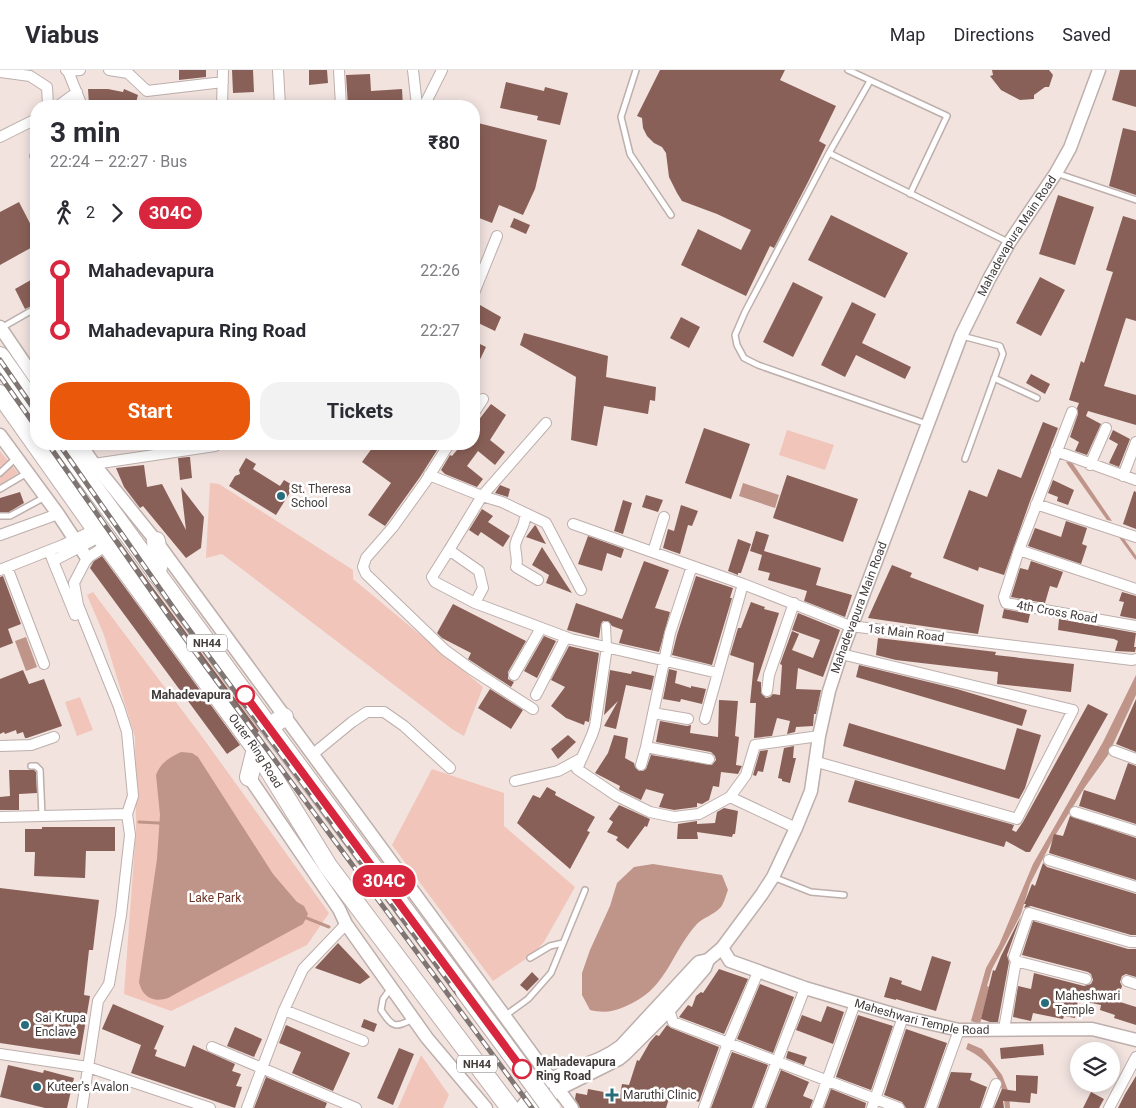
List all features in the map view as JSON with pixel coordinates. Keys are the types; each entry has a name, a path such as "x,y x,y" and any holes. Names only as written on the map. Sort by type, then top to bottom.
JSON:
{"highway":[{"path":"0,356 30,398"},
{"name":"Outer Ring Road","path":"0,394 30,436"},
{"name":"Outer Ring Road","path":"40,450 256,749 328,866 510,1108"},
{"name":"Outer Ring Road","path":"66,450 551,1108"},
{"path":"156,541 159,564 156,574"},
{"path":"269,727 284,717"},
{"path":"249,777 256,749"}],"street":[{"path":"80,70 67,70 80,100"},
{"path":"109,70 128,73 147,91 223,82"},
{"path":"222,100 223,70"},
{"path":"278,70 280,100"},
{"path":"339,70 341,100"},
{"path":"413,70 416,100"},
{"path":"427,100 442,70"},
{"name":"Mahadevapura Main Road","path":"536,1108 560,1089 619,1059 669,1010 705,968 708,960 722,948 773,877 811,790 829,691 850,626 961,336 1009,243 1056,173 1070,148 1100,70"},
{"path":"0,72 30,76 47,87 48,100"},
{"path":"66,100 77,92"},
{"path":"0,137 30,122"},
{"path":"480,278 497,236"},
{"path":"0,328 30,370"},
{"path":"480,404 483,399"},
{"path":"1072,412 1019,550 1136,589"},
{"path":"546,423 482,496 432,577 435,582 475,603 566,637 718,672"},
{"path":"1090,464 1106,428"},
{"path":"0,435 58,514 81,549 74,583 78,605 119,707 127,732 133,796 127,814 130,835 121,915 109,984 98,1002 82,1108"},
{"path":"1123,476 1136,442"},
{"path":"84,450 156,541 560,1089 572,1108"},
{"path":"94,464 186,450"},
{"path":"445,450 393,527 366,558 364,567 366,574 444,650 533,709"},
{"path":"1056,451 1136,480"},
{"path":"429,475 502,502 546,523 581,590"},
{"path":"1036,504 1136,536"},
{"path":"0,535 58,514"},
{"path":"525,514 525,520 515,544 518,557 516,566 538,580"},
{"path":"653,552 664,517"},
{"name":"1st Main Road","path":"573,524 743,584 850,626 1136,659"},
{"path":"81,549 102,537"},
{"path":"44,664 4,568 81,549 102,537"},
{"path":"449,550 479,572 483,588 475,603"},
{"name":"4th Cross Road","path":"1019,550 1004,597 1006,603 1136,626"},
{"path":"51,556 92,660"},
{"path":"641,765 670,634 692,566"},
{"path":"705,719 743,584"},
{"path":"767,691 769,675 794,603"},
{"path":"606,626 607,647 594,726 577,769 617,796 650,812 674,817 699,814 730,796 746,775 755,745 820,736"},
{"path":"514,675 541,628"},
{"path":"536,694 566,637"},
{"path":"816,762 1017,819 1073,710 841,654"},
{"path":"313,754 367,712 384,712 404,726 450,768"},
{"path":"653,713 688,720"},
{"path":"0,746 31,745 54,737"},
{"path":"646,747 710,759"},
{"path":"1114,751 1136,759"},
{"path":"515,781 558,771 582,758"},
{"path":"249,777 339,909 346,924 427,1038 486,1108"},
{"path":"730,796 796,828"},
{"path":"1075,812 1136,831"},
{"path":"0,817 127,814"},
{"path":"1049,860 1136,887"},
{"path":"1004,1029 1016,961 1014,957 1029,913 1130,942 1136,942"},
{"path":"247,1108 284,1010 303,969 346,924"},
{"name":"Maheshwari Temple Road","path":"722,948 730,961 758,972 903,1018 960,1030 1092,1029 1136,1040"},
{"path":"521,1108 528,1098 551,1079 616,1050 699,962 708,960"},
{"path":"1016,961 1086,979"},
{"path":"704,1108 728,1043 758,972"},
{"path":"759,1108 805,988"},
{"path":"817,1108 855,1003"},
{"path":"284,1010 363,1041"},
{"path":"669,1010 673,1022 827,1080 874,1104 899,1108"},
{"path":"874,1104 903,1018"},
{"path":"931,1108 960,1030"},
{"path":"212,1047 356,1108"},
{"path":"0,1054 88,1067 210,1108"},
{"path":"1109,1108 1136,1057"},
{"path":"987,1108 996,1084"}],"lane":[{"path":"636,70 621,117 630,154 671,215"},
{"path":"848,70 947,116 910,194"},
{"path":"870,81 829,153 745,312 735,335 736,345 744,358 758,365 928,425"},
{"path":"829,153 1009,243"},
{"path":"1056,173 1136,200"},
{"path":"0,328 30,311"},
{"path":"961,336 1000,346 1003,354 965,459"},
{"path":"994,378 1037,398"},
{"path":"0,473 17,457"},
{"path":"0,489 27,472"},
{"path":"0,516 10,516 45,497"},
{"path":"32,766 36,766 40,770 42,816"},
{"path":"773,877 811,892 844,895"},
{"path":"508,1019 551,973 585,890"},
{"path":"530,958 550,946 563,943"},
{"path":"391,987 383,999 381,1010 387,1020 392,1025 398,1026 414,1019"}],"green space":[{"path":"787,430 834,445 825,470 779,455"},
{"path":"0,451 18,473 0,485"},
{"path":"210,483 219,484 353,570 353,579 483,687 464,736 452,729 222,554 206,558"},
{"name":"Lake Park","path":"93,592 203,738 329,913 307,945 171,1011 124,994 136,830 135,737 104,635 87,595"},
{"path":"80,697 93,730 77,736 65,702"},
{"path":"432,769 504,793 504,826 575,887 544,942 533,954 493,981 392,845"},
{"path":"421,1055 449,1095 443,1108 398,1108"}],"shaded area":[{"path":"1071,461 1112,521 1107,520 1066,462"},
{"path":"743,483 779,495 775,508 739,496"},
{"path":"26,637 37,667 26,671 15,641"},
{"path":"1136,675 1136,695 1108,755 1085,787 1053,839 1030,884 1021,914 992,969 980,1024 971,1021 986,968 999,945 1033,864 1103,742"},
{"path":"181,752 192,753 198,757 273,874 297,902 304,906 308,914 303,924 168,998 158,1000 149,998 143,992 139,982 157,859 160,815 156,775 166,761"},
{"path":"653,864 722,875 728,890 723,903 718,910 696,925 659,982 650,991 638,1000 616,1010 603,1012 590,1010 582,995 582,973 610,906 617,883 634,867"},
{"path":"968,1043 982,1049 1002,1075 1009,1093 1010,1108 1005,1108 999,1080 983,1060 966,1049"}],"building":[{"path":"179,70 206,70 206,77 179,80"},
{"path":"232,70 253,70 254,92 233,93"},
{"path":"309,70 327,70 328,83 309,85"},
{"path":"660,70 785,70 780,80 836,106 819,141 826,145 774,248 770,246 746,296 681,265 698,229 741,250 751,230 717,214 682,201 677,193 669,177 666,153 662,147 654,143 647,136 643,128 642,118 637,116"},
{"path":"992,70 1049,70 1053,75 1049,87 1045,87 1034,95 1034,99 1020,100 1001,90 990,76 993,75"},
{"path":"1120,70 1136,70 1136,107 1112,100"},
{"path":"370,74 371,91 402,89 403,100 348,100 346,75"},
{"path":"506,82 544,91 545,87 568,93 560,125 537,120 538,116 500,108"},
{"path":"88,89 108,89 123,92 124,89 138,95 137,100 89,100"},
{"path":"480,123 547,140 535,189 523,215 499,205 492,223 480,218"},
{"path":"1123,128 1136,131 1136,195 1109,186"},
{"path":"1058,195 1094,207 1075,265 1039,254"},
{"path":"19,202 30,223 30,248 0,265 0,212"},
{"path":"831,215 908,253 885,298 808,260"},
{"path":"1123,216 1136,220 1136,321 1126,318 1104,386 1136,395 1136,425 1088,411 1086,416 1101,424 1087,455 1075,451 1079,442 1070,437 1078,414 1077,408 1079,403 1069,400 1081,361 1084,363 1113,272 1106,270"},
{"path":"514,218 530,225 526,234 510,227"},
{"path":"1040,277 1065,290 1041,336 1016,323"},
{"path":"30,280 30,307 25,309 15,289"},
{"path":"793,282 823,297 793,357 763,342"},
{"path":"852,302 876,314 862,343 911,367 905,379 856,355 845,377 821,365"},
{"path":"480,305 501,317 495,331 480,324"},
{"path":"681,317 700,327 689,348 670,338"},
{"path":"524,333 608,356 606,377 656,387 655,401 650,400 648,414 604,406 597,446 571,440 576,377 520,345"},
{"path":"480,344 486,347 480,360"},
{"path":"1031,374 1050,384 1045,394 1026,383"},
{"path":"491,404 506,415 490,440 505,452 495,465 478,451 467,466 483,479 477,487 445,474 441,470 450,455 452,456 457,450 480,450 480,418"},
{"path":"1043,422 1058,428 1004,575 979,567 978,571 943,558 969,490 987,497 998,469 1021,478"},
{"path":"704,428 750,444 731,499 685,483"},
{"path":"1113,430 1130,439 1119,467 1109,463 1118,444 1109,439"},
{"path":"371,450 437,450 385,526 368,515 391,483 362,462"},
{"path":"190,457 192,478 180,480 178,458"},
{"path":"246,458 256,464 253,469 280,486 284,480 294,486 276,515 229,486 235,476 240,474 239,470"},
{"path":"144,465 147,487 162,484 186,530 181,487 204,517 201,548 186,558 143,506 140,508 124,487 116,468"},
{"path":"787,475 858,499 843,542 773,518"},
{"path":"1053,480 1074,490 1068,505 1057,501 1058,497 1048,493"},
{"path":"500,485 510,489 508,497 495,493"},
{"path":"1134,491 1136,492 1136,529 1123,524"},
{"path":"20,492 24,503 9,512 0,512 0,498"},
{"path":"646,495 663,500 658,512 642,507"},
{"path":"623,500 632,503 623,534 614,531"},
{"path":"681,505 698,511 692,526 688,525 680,554 663,548 668,529 674,531"},
{"path":"482,509 493,516 488,522 510,536 503,547 481,532 478,536 469,530"},
{"path":"1066,521 1087,528 1082,544 1087,546 1081,564 1028,546 1035,528 1061,537"},
{"path":"536,526 546,544 526,537"},
{"path":"756,531 769,535 764,551 821,568 816,585 852,595 845,617 804,601 807,591 768,580 770,573 758,570 762,555 750,551"},
{"path":"588,536 624,549 621,558 607,553 602,571 578,564"},
{"path":"118,539 259,731 257,733 116,540"},
{"path":"738,539 751,544 741,573 738,573 738,575 728,571"},
{"path":"542,547 572,593 546,583 549,575 532,565"},
{"path":"102,556 240,745 227,754 90,568 94,561"},
{"path":"644,561 669,570 655,608 670,612 659,652 619,643 623,630 612,626 608,621 603,621 601,624 599,638 567,630 576,603 622,619"},
{"path":"1031,561 1063,572 1057,588 1050,586 1045,603 1011,597 1020,568 1028,570"},
{"path":"892,565 912,573 910,577 984,605 978,634 868,618"},
{"path":"3,576 21,624 8,629 13,643 0,648 0,577"},
{"path":"696,576 733,588 730,598 732,598 712,665 672,655"},
{"path":"1122,592 1136,596 1136,619 1120,616 1124,602 1119,601"},
{"path":"751,602 765,607 764,609 779,613 757,681 761,682 761,693 766,698 773,694 780,695 782,665 780,664 792,631 799,634 792,650 813,658 820,640 792,630 798,613 840,630 823,677 798,668 796,689 821,690 816,714 814,714 813,726 796,727 795,732 787,734 790,721 777,718 772,736 754,738 756,703 750,703 754,663 730,655 738,628 741,628"},
{"path":"453,604 526,641 508,672 508,679 514,682 511,687 468,659 471,653 442,638 437,633"},
{"path":"1004,609 1030,614 1028,623 1002,618"},
{"path":"1059,619 1136,633 1135,652 1115,651 1118,641 1114,639 1058,630"},
{"path":"544,636 556,641 537,678 524,671"},
{"path":"878,638 996,652 995,655 1074,664 1071,692 997,684 998,672 896,660 876,655"},
{"path":"569,646 599,653 589,722 585,721 584,725 566,718 551,706 565,687 551,680"},
{"path":"859,665 957,689 1027,710 1022,726 856,677"},
{"path":"669,669 677,671 675,683 691,688 691,686 706,689 702,704 681,699 680,702 663,699"},
{"path":"23,670 29,684 44,679 62,726 27,738 25,738 23,732 17,734 16,730 0,734 0,679"},
{"path":"610,670 631,674 632,671 654,676 651,690 626,685 616,729 604,726 618,701 604,715"},
{"path":"490,689 523,710 511,729 478,708"},
{"path":"1136,699 1136,752 1116,744"},
{"path":"719,700 738,701 735,736 739,737 736,765 742,766 738,774 721,772 719,787 713,786 709,800 702,804 697,803 697,807 674,810 659,807 664,794 646,789 641,800 620,790 620,786 595,773 608,753 614,735 628,738 625,758 634,763 639,771 646,769 651,755 712,765 716,760 711,752 656,742 660,721 687,726 691,725 690,733 718,737"},
{"path":"1088,704 1108,714 1030,852 1026,852 1006,841 1004,847 848,802 855,780 1014,825 1012,830 1016,832"},
{"path":"849,723 1005,770 1017,728 1041,735 1025,788 1019,799 843,746"},
{"path":"568,735 576,742 558,759 551,749"},
{"path":"794,746 793,758 796,758 790,783 778,778 784,748"},
{"path":"768,750 763,772 758,771 756,776 753,775 760,751"},
{"path":"1128,763 1136,766 1136,824 1079,806 1084,790 1115,800"},
{"path":"9,770 34,770 36,772 37,793 19,794 19,810 0,810 0,797 10,796"},
{"path":"547,787 556,792 555,795 595,817 587,831 590,832 570,869 517,823 533,795 540,798"},
{"path":"619,805 650,819 647,827 645,826 628,849 616,840 618,837 607,832 613,822 609,819"},
{"path":"724,808 738,811 735,834 732,837 697,832 698,839 677,839 678,824 697,821 697,824 715,823 717,812"},
{"path":"1070,816 1136,838 1136,880 1049,853 1054,834 1063,836"},
{"path":"42,827 115,827 115,851 86,851 85,878 34,876 35,852 25,852 25,829 42,829"},
{"path":"1043,863 1047,867 1136,894 1136,935 1031,906 1024,908 1032,884 1035,886"},
{"path":"0,888 99,900 93,950 89,950 84,995 90,996 80,1055 0,1043"},
{"path":"1021,916 1007,955 1009,962 998,1022 981,1019 993,970 995,971"},
{"path":"1033,921 1128,949 1136,949 1136,977 1126,974 1122,976 1120,982 1122,986 1117,1001 1136,1007 1136,1025 1114,1018 1115,1015 1100,1010 1101,1005 1078,1000 1075,1018 1064,1016 1063,1019 1033,1013 1031,1021 1013,1017 1018,986 1031,989 1034,973 1084,986 1091,984 1093,980 1088,972 1022,955"},
{"path":"338,943 370,977 360,984 315,968"},
{"path":"932,956 951,962 936,1011 884,997 890,977 902,981 901,984 921,991"},
{"path":"719,969 748,979 724,1034 679,1017 688,1005 692,1007 696,996 701,992 703,993"},
{"path":"532,972 539,979 527,991 520,985"},
{"path":"760,984 794,997 773,1053 737,1039"},
{"path":"113,1004 164,1026 154,1049 157,1050 155,1056 185,1067 193,1045 235,1064 232,1071 241,1074 236,1086 242,1087 235,1108 131,1073 141,1045 102,1029"},
{"path":"827,1006 844,1012 833,1044 796,1030 802,1015 821,1022"},
{"path":"858,1015 893,1026 871,1090 836,1077"},
{"path":"364,1019 377,1024 374,1032 361,1027"},
{"path":"286,1025 350,1053 333,1091 292,1073 301,1052 279,1043"},
{"path":"667,1025 719,1047 699,1102 671,1092 666,1108 580,1108 575,1099 576,1093 587,1095 588,1089 620,1095 622,1084 629,1085 637,1060 639,1061 650,1042 656,1035 659,1036"},
{"path":"235,1027 262,1039 254,1057 227,1046"},
{"path":"906,1029 947,1043 924,1108 906,1108 902,1102 884,1095"},
{"path":"1043,1044 1044,1055 1001,1059 1000,1048"},
{"path":"399,1048 414,1054 393,1105 377,1098"},
{"path":"788,1051 807,1057 804,1065 786,1058"},
{"path":"732,1052 768,1065 752,1108 711,1108"},
{"name":"Kuteer's Avalon","path":"8,1065 43,1073 44,1070 74,1078 67,1108 45,1108 0,1097"},
{"path":"781,1070 809,1082 803,1096 813,1100 810,1108 766,1108"},
{"path":"951,1072 972,1073 970,1080 987,1087 980,1108 938,1108"},
{"path":"1016,1075 1038,1076 1037,1094 1031,1093 1030,1103 1003,1101 1004,1108 994,1108 1002,1089 1016,1091"},
{"path":"1136,1076 1136,1108 1118,1108 1125,1094"},
{"path":"266,1077 327,1103 325,1108 254,1108"},
{"path":"831,1089 866,1103 865,1108 824,1108"},
{"path":"1091,1092 1104,1099 1099,1108 1083,1108"}],"waterway":[{"path":"1120,536 1136,558"},
{"path":"139,822 163,825"},
{"path":"304,917 329,927"}],"railway":[{"path":"0,360 30,403"},
{"path":"0,376 30,418"},
{"path":"52,450 170,618 532,1108"},
{"path":"63,450 177,613 542,1108"}],"bus line":[{"name":"304C","path":"245,695 522,1069"}],"place":[{"name":"St. Theresa School","path":"281,496"},
{"name":"Mahadevapura","path":"245,695"},
{"name":"Maheshwari Temple","path":"1045,1003"},
{"name":"Sai Krupa Enclave","path":"25,1025"},
{"name":"Mahadevapura Ring Road","path":"522,1069"},
{"name":"Kuteer's Avalon","path":"37,1087"},
{"name":"Maruthi Clinic","path":"612,1095"}]}
